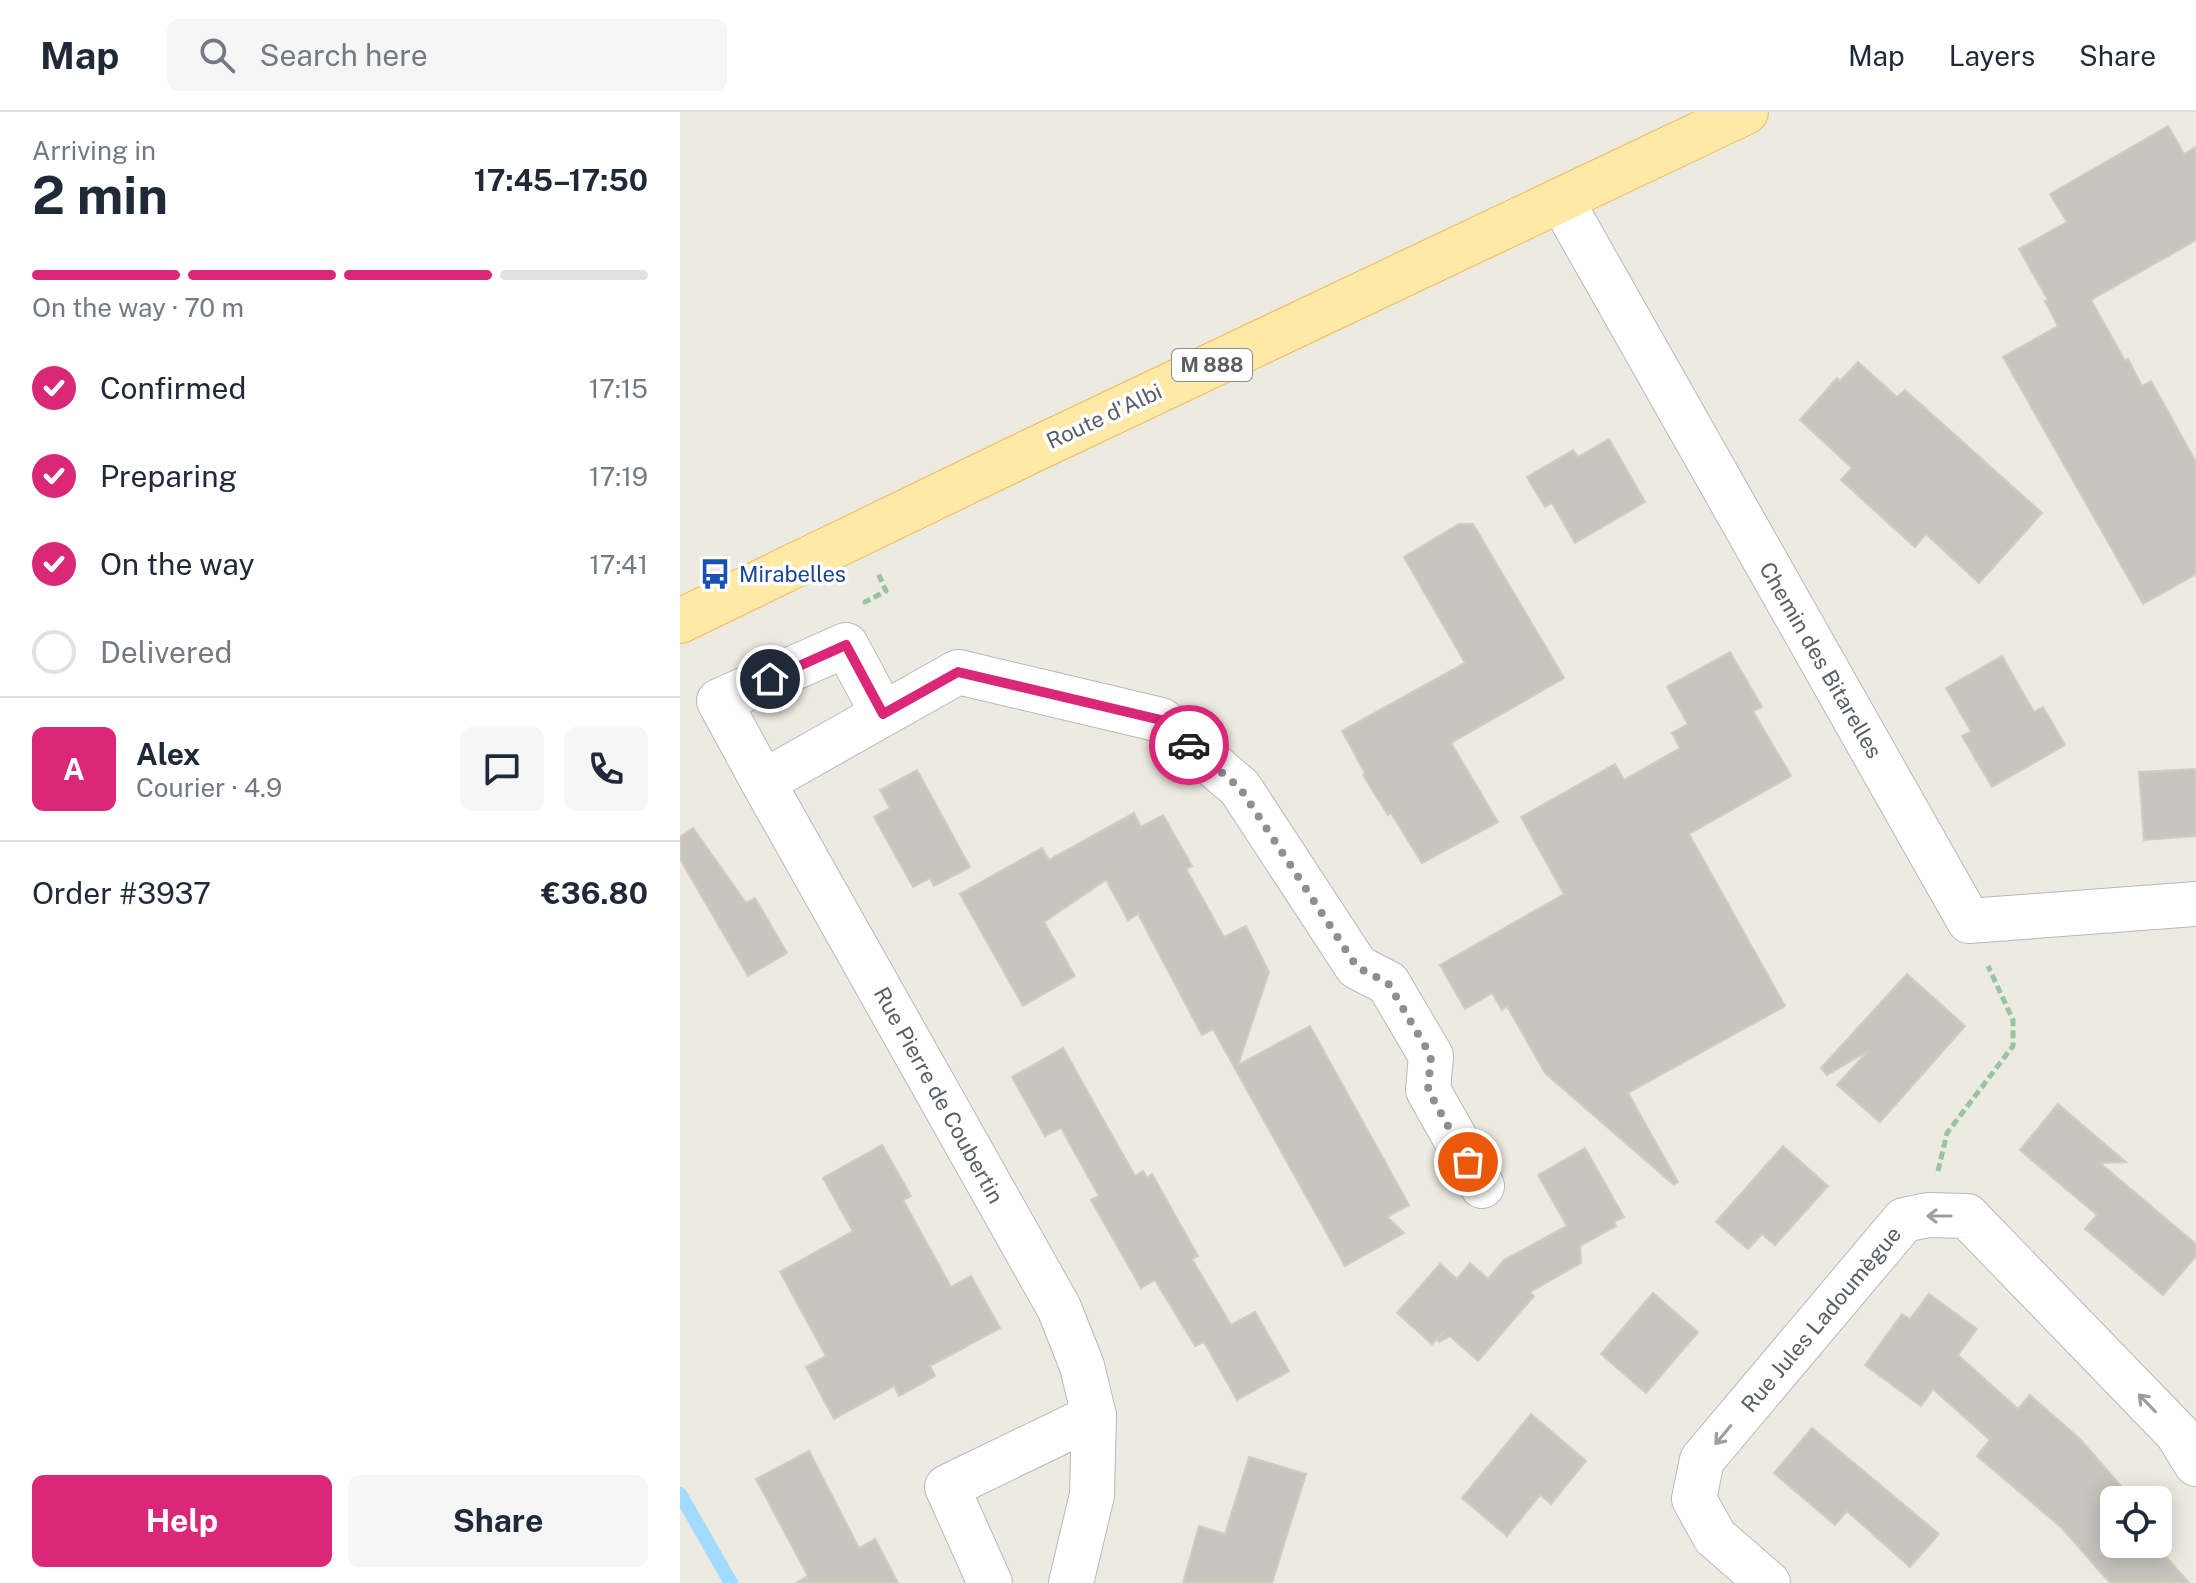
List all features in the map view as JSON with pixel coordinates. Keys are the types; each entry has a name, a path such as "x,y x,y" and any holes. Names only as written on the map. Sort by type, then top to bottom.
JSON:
{"main road":[{"name":"Route d'Albi","path":"680,621 1746,112"}],"street":[{"name":"Chemin des Bitarelles","path":"1563,199 1969,921"},
{"name":"Rue Pierre de Coubertin","path":"883,714 846,645 719,701 1059,1308 1082,1366 1094,1416 1092,1495 1071,1583"},
{"path":"763,782 958,672 1161,720 1240,788 1357,967 1388,983 1431,1056 1428,1090 1482,1186"},
{"path":"1969,921 2196,904"},
{"name":"Rue Jules Ladoumègue","path":"1768,1583 1715,1537 1694,1499 1702,1460 1904,1220 1928,1215 1967,1216 2177,1433 2196,1464"},
{"path":"990,1583 947,1487 1094,1416"}],"path":[{"path":"865,602 876,596"},
{"path":"1928,1215 1947,1133 2013,1046 2013,1020 1969,921"}],"building":[{"path":"2168,126 2184,154 2196,147 2196,240 2091,300 2142,386 2151,381 2196,462 2196,574 2143,604 2003,357 2058,326 2045,301 2048,300 2019,249 2067,222 2050,194"},
{"path":"1858,362 1897,397 1905,390 2042,513 1979,583 1926,534 1915,547 1897,531 1841,480 1852,468 1800,420 1837,378 1840,381"},
{"path":"1609,439 1645,502 1575,543 1552,503 1545,507 1527,477 1573,450 1578,457"},
{"path":"1459,524 1473,524 1564,678 1451,743 1498,822 1422,863 1363,775 1365,773 1342,731 1465,663 1404,557"},
{"path":"1730,652 1762,707 1753,711 1791,776 1689,834 1785,1006 1628,1093 1678,1182 1674,1185 1545,1073 1507,1006 1502,1010 1492,993 1465,1009 1440,965 1564,894 1521,817 1615,764 1624,780 1680,748 1672,733 1688,724 1667,687"},
{"path":"2002,656 2034,712 2043,707 2065,745 1992,787 1962,736 1971,731 1946,688"},
{"path":"2196,769 2196,836 2144,840 2139,772"},
{"path":"917,770 970,867 934,886 930,878 913,887 874,817 890,808 880,790"},
{"path":"1134,813 1141,827 1163,815 1192,866 1186,869 1224,937 1246,926 1269,972 1238,1065 1310,1026 1409,1205 1387,1217 1404,1233 1345,1266 1213,1029 1202,1035 1138,914 1128,920 1106,880 1044,922 1075,976 1023,1006 960,894 1042,848 1049,860"},
{"path":"693,828 746,903 755,898 787,953 748,976 680,859 680,837"},
{"path":"1907,974 1965,1026 1880,1122 1837,1085 1868,1051 1827,1075 1821,1068"},
{"path":"1063,1048 1135,1176 1143,1171 1147,1178 1152,1174 1198,1256 1192,1259 1231,1325 1255,1312 1289,1371 1237,1400 1204,1342 1195,1346 1155,1280 1141,1288 1091,1200 1099,1196 1061,1128 1045,1136 1012,1077"},
{"path":"2058,1104 2126,1162 2100,1163 2196,1244 2196,1256 2163,1295 2085,1229 2097,1215 2020,1150"},
{"path":"882,1145 911,1196 903,1200 951,1287 971,1276 1000,1328 930,1366 935,1376 899,1396 894,1386 834,1419 806,1367 826,1356 780,1272 853,1231 823,1178"},
{"path":"1783,1146 1828,1186 1775,1245 1762,1234 1748,1249 1716,1222"},
{"path":"1585,1148 1624,1217 1614,1222 1616,1226 1580,1246 1581,1263 1530,1292 1534,1296 1478,1361 1450,1336 1439,1342 1437,1339 1444,1331 1432,1344 1397,1313 1440,1264 1457,1279 1470,1263 1488,1279 1504,1260 1567,1226 1538,1175"},
{"path":"1653,1293 1698,1332 1646,1393 1601,1354"},
{"path":"1929,1294 1977,1329 1958,1355 2018,1409 2030,1395 2081,1440 2121,1486 2100,1486 2100,1558 2167,1558 2189,1583 2110,1583 2062,1528 1977,1456 1990,1440 1933,1389 1921,1406 1865,1365 1902,1314 1910,1319"},
{"path":"1531,1414 1586,1461 1551,1504 1540,1495 1507,1536 1462,1498"},
{"path":"1812,1428 1939,1534 1910,1567 1847,1511 1835,1525 1774,1473"},
{"path":"809,1451 859,1548 875,1539 898,1583 796,1583 808,1576 756,1479"},
{"path":"1249,1457 1306,1474 1272,1583 1183,1583 1199,1526 1225,1534"}],"waterway":[{"path":"680,1494 731,1583"}],"way so far":[{"path":"1189,745 1240,788 1357,967 1388,983 1431,1056 1428,1090 1468,1162"}],"place":[{"name":"Mirabelles","path":"715,574"}],"route":[{"path":"770,679 846,645 883,714 958,672 1161,720 1189,745"}]}
